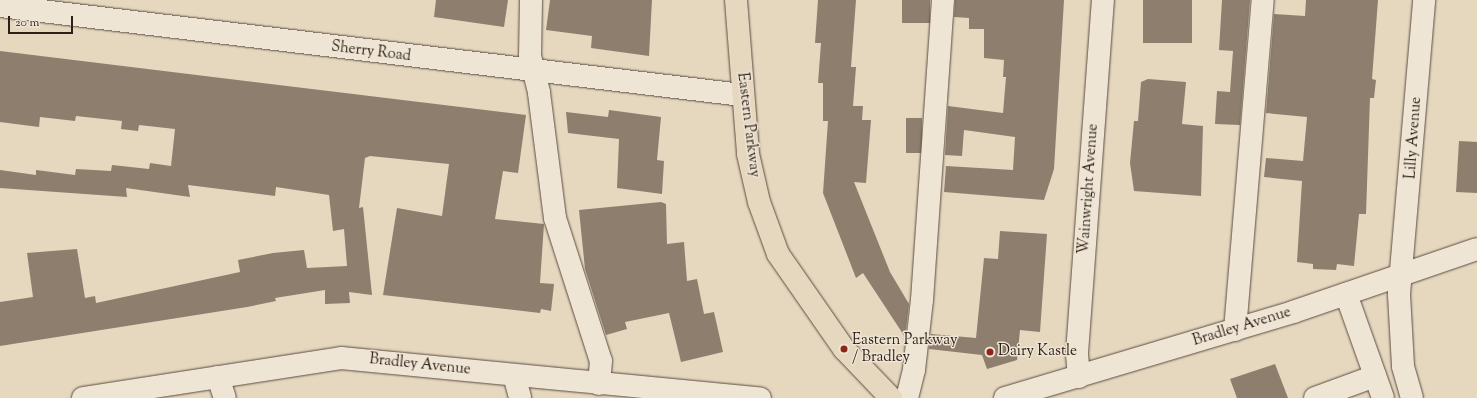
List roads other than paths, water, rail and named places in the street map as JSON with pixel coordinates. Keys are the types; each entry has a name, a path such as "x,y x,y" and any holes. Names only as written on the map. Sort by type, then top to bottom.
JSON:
{"main road":[{"name":"Eastern Parkway","path":"736,0 742,95 758,195 778,254 844,349 891,398"}],"street":[{"path":"531,0 530,56 534,71 555,218 601,361 599,384"},
{"path":"907,398 914,370 922,300 943,0"},
{"name":"Wainwright Avenue","path":"1079,377 1077,353 1103,0"},
{"path":"1235,330 1263,0"},
{"name":"Lilly Avenue","path":"1412,398 1403,366 1401,276 1424,0"},
{"name":"Sherry Road","path":"0,6 742,95"},
{"name":"Bradley Avenue","path":"1005,398 1235,330 1401,276 1477,249"},
{"path":"1346,294 1383,398"},
{"name":"Bradley Avenue","path":"83,398 341,358 729,397 760,398"},
{"path":"514,375 520,398"},
{"path":"1315,398 1375,376"},
{"path":"218,377 225,398"}],"place":[{"name":"Eastern Parkway / Bradley","path":"844,349"},
{"name":"Dairy Kastle","path":"990,352"}]}
